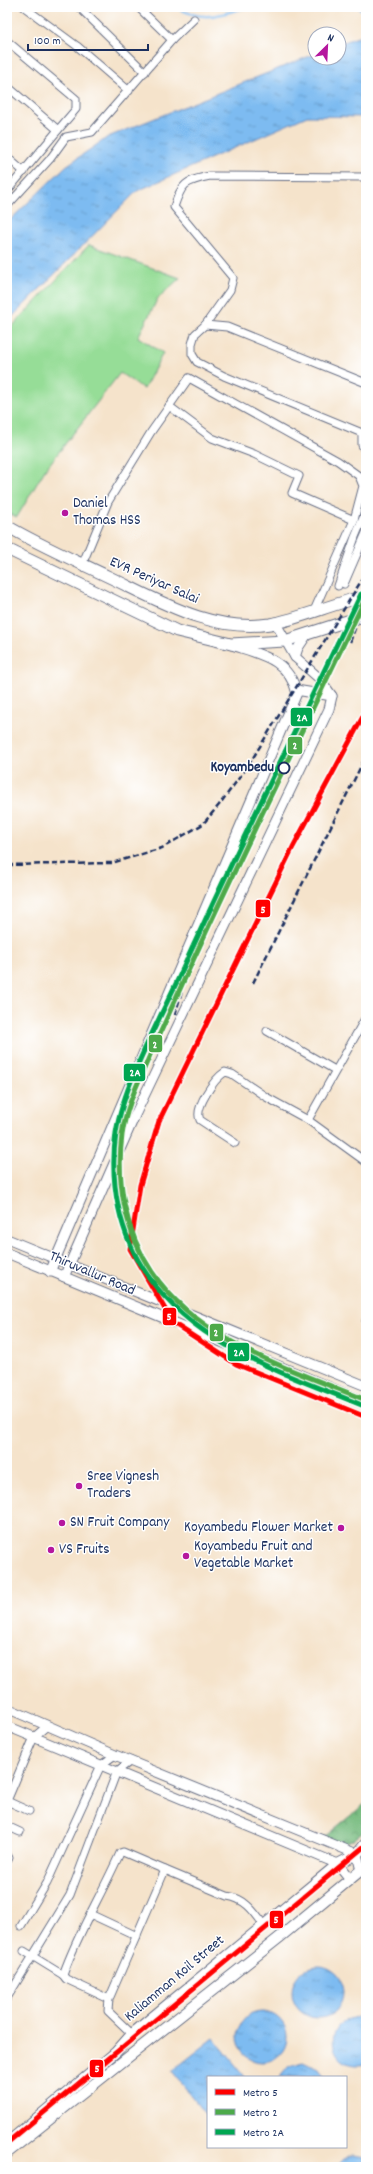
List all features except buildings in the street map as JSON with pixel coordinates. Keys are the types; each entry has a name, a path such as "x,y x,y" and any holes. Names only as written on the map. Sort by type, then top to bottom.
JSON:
{"main road":[{"name":"EVR Periyar Salai","path":"7,526 82,565 191,615 235,625 275,622 313,613 366,596"},
{"path":"7,548 177,631 231,644 284,641 366,615"},
{"name":"Kaliamman Koil Street","path":"7,2143 116,2052 132,2034 263,1924 338,1864 357,1854 366,1843"},
{"name":"Kaliamman Koil Street","path":"7,2153 240,1969 363,1868"}],"street":[{"path":"24,7 76,46 128,91"},
{"path":"78,7 145,72"},
{"path":"138,7 172,40"},
{"path":"7,206 50,159 66,137 92,132 172,40 194,18"},
{"path":"7,41 76,99 76,109 7,191"},
{"path":"7,86 58,130"},
{"path":"7,157 24,172"},
{"path":"366,177 210,176 188,181 180,189 174,208 233,278 230,290 205,325 195,334 192,344 192,354 197,362 224,376 362,432 362,445 366,453"},
{"path":"205,325 227,327 366,383"},
{"path":"82,565 108,502 169,406 189,378 338,461 359,476 363,486 354,520 313,613"},
{"path":"169,406 212,438 254,454 299,476 292,493 354,520"},
{"path":"366,511 355,537 341,585 366,532"},
{"path":"64,1277 136,1113 329,709 332,696 320,679 295,657 284,641 275,622"},
{"path":"295,657 308,633"},
{"path":"50,1272 296,694 296,690 288,671 271,659 231,644"},
{"path":"296,690 332,696"},
{"path":"308,1120 366,1017"},
{"path":"267,1031 335,1070"},
{"path":"235,1143 200,1120 198,1115 198,1109 208,1091 225,1072 232,1074 266,1097 308,1120 366,1162"},
{"path":"7,1239 56,1259 70,1263 366,1386"},
{"name":"Thiruvallur Road","path":"7,1253 366,1402"},
{"path":"7,1708 115,1755 357,1854 363,1868"},
{"path":"7,1726 338,1864 350,1879"},
{"path":"29,1811 7,1801 34,1737 47,1726"},
{"path":"21,1926 47,1883 100,1765 115,1755"},
{"path":"7,1998 70,1896 117,1771 131,1761"},
{"path":"7,1826 20,1832"},
{"path":"63,1975 70,1954 112,1873 121,1852 227,1896 235,1897 249,1905 263,1924"},
{"path":"7,1855 9,1858 7,1861"},
{"path":"132,2034 108,2011 109,1999 165,1870"},
{"path":"90,1914 137,1936"},
{"path":"24,1951 63,1975 68,1981 109,1999"}],"green space":[{"path":"89,245 180,278 158,298 138,337 163,353 144,389 120,373 45,470 17,517 7,513 7,332"},
{"path":"366,1803 366,1830 352,1841 343,1844 323,1838"}],"water":[{"path":"366,34 366,117 307,116 137,191 7,322 7,223 66,166 108,137 307,57 307,66 347,66 347,41"},
{"path":"313,1966 323,1966 337,1973 344,1987 344,1997 337,2011 323,2018 313,2018 303,2014 296,2007 292,1997 292,1987 296,1977 303,1970"},
{"path":"257,2012 267,2012 280,2019 287,2032 287,2042 280,2055 267,2062 257,2062 248,2058 241,2051 237,2042 237,2032 241,2023 248,2016"},
{"path":"359,2017 366,2019 366,2064 353,2065 344,2061 337,2054 334,2045 334,2036 338,2027 346,2020"},
{"path":"214,2038 244,2076 207,2076 207,2116 172,2071"},
{"path":"304,2062 319,2069 323,2076 281,2076 289,2066"},
{"path":"352,2156 366,2158 366,2167 336,2167 344,2159"}],"waterway":[{"path":"175,7 185,12 202,16 219,15 246,7"},
{"path":"359,7 366,15"}],"railway":[{"path":"7,865 112,863 162,848 203,824 248,766 366,573"},
{"path":"350,642 366,599"},
{"path":"253,983 366,756"},
{"path":"175,1015 187,974"}],"metro line":[{"name":"2A","path":"361,594 143,1052 126,1094 120,1114 116,1133 114,1170 118,1208 130,1243 148,1276 168,1301 192,1322 218,1340 246,1356 275,1370 364,1406"},
{"name":"2","path":"366,597 229,882 137,1084 124,1124 120,1153 120,1171 125,1206 135,1240 152,1272 172,1297 195,1318 221,1336 249,1351 278,1365 366,1400"},
{"name":"5","path":"366,711 293,847 159,1121 140,1185 130,1249 173,1323 236,1364 366,1417"},
{"name":"5","path":"7,2143 366,1845"}],"place":[{"name":"Daniel Thomas HSS","path":"65,513"},
{"name":"Koyambedu","path":"284,768"},
{"name":"Sree Vignesh Traders","path":"79,1486"},
{"name":"SN Fruit Company","path":"62,1523"},
{"name":"Koyambedu Flower Market","path":"341,1528"},
{"name":"VS Fruits","path":"51,1550"},
{"name":"Koyambedu Fruit and Vegetable Market","path":"186,1556"}]}
